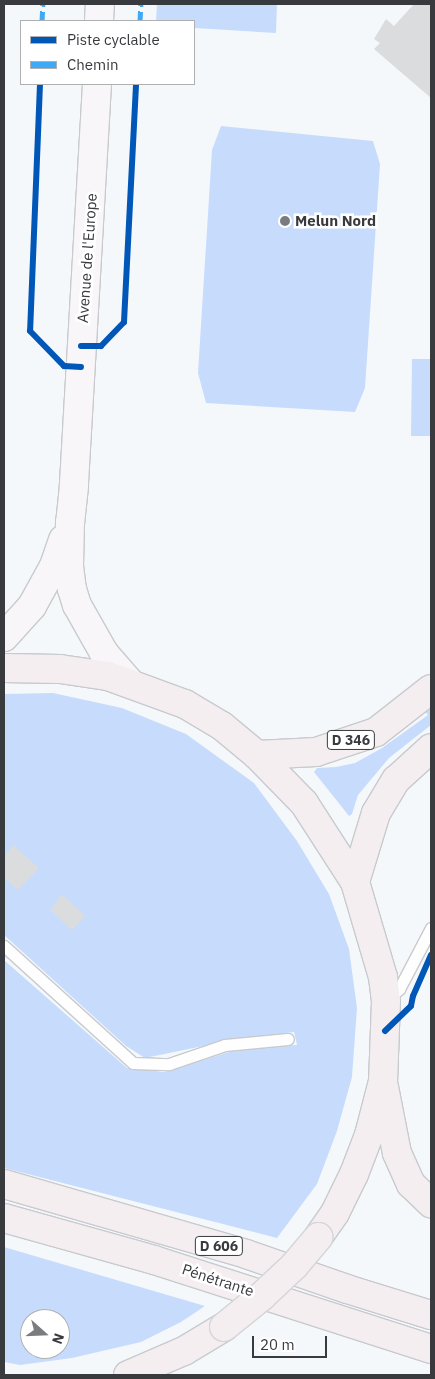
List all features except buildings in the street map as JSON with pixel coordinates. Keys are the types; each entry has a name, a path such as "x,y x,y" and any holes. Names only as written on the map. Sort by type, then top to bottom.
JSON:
{"main road":[{"path":"100,4 100,20"},
{"name":"Avenue de l'Europe","path":"97,85 74,486 70,522 69,566 72,589 77,605 104,653 130,683"},
{"name":"Avenue de l'Europe","path":"4,637 32,606 44,586 54,566 70,522"},
{"path":"4,668 60,669 108,676 185,704 222,726 257,756 304,803 355,882 381,969 386,1001 383,1081 369,1135 354,1174 334,1213 318,1238 294,1266 262,1296 224,1327 184,1351 134,1375"},
{"name":"D 346","path":"257,756 316,752 376,732 431,690"},
{"path":"355,882 376,813 396,780 431,748"},
{"path":"383,1081 397,1153 412,1184 431,1203"},
{"name":"D 606","path":"4,1184 246,1254 347,1290 431,1315"},
{"name":"Pénétrante","path":"4,1218 154,1260 431,1349"}],"lane":[{"path":"386,1001 399,989 431,928"},
{"path":"4,946 132,1063 169,1064 225,1045 288,1039"}],"shaded area":[{"path":"157,4 277,4 276,33 195,28 195,20 156,20"},
{"path":"221,126 373,141 380,164 365,388 355,412 206,403 198,373 212,150"},
{"path":"412,359 431,359 431,436 411,436"},
{"path":"53,693 122,708 186,734 254,783 297,841 329,894 349,949 357,1008 352,1077 337,1131 317,1184 277,1238 4,1168 4,960 127,1068 165,1072 245,1047 297,1045 294,1032 218,1043 145,1058 126,1046 4,935 4,694"},
{"path":"431,705 431,725 389,758 358,795 352,814 349,816 314,772 317,768 355,763 382,748 428,715 424,710"},
{"path":"4,1247 205,1306 181,1322 141,1342 70,1358 70,1309 20,1309 20,1359 65,1359 20,1365 4,1362"}],"marked path":[{"path":"42,20 43,4"},
{"path":"140,20 141,4"}],"cycle path":[{"path":"40,85 30,331 64,366 81,367"},
{"path":"81,346 101,346 124,322 136,85"},
{"path":"385,1031 411,1006 413,996 431,955"}],"place":[{"name":"Melun Nord","path":"285,221"}]}
